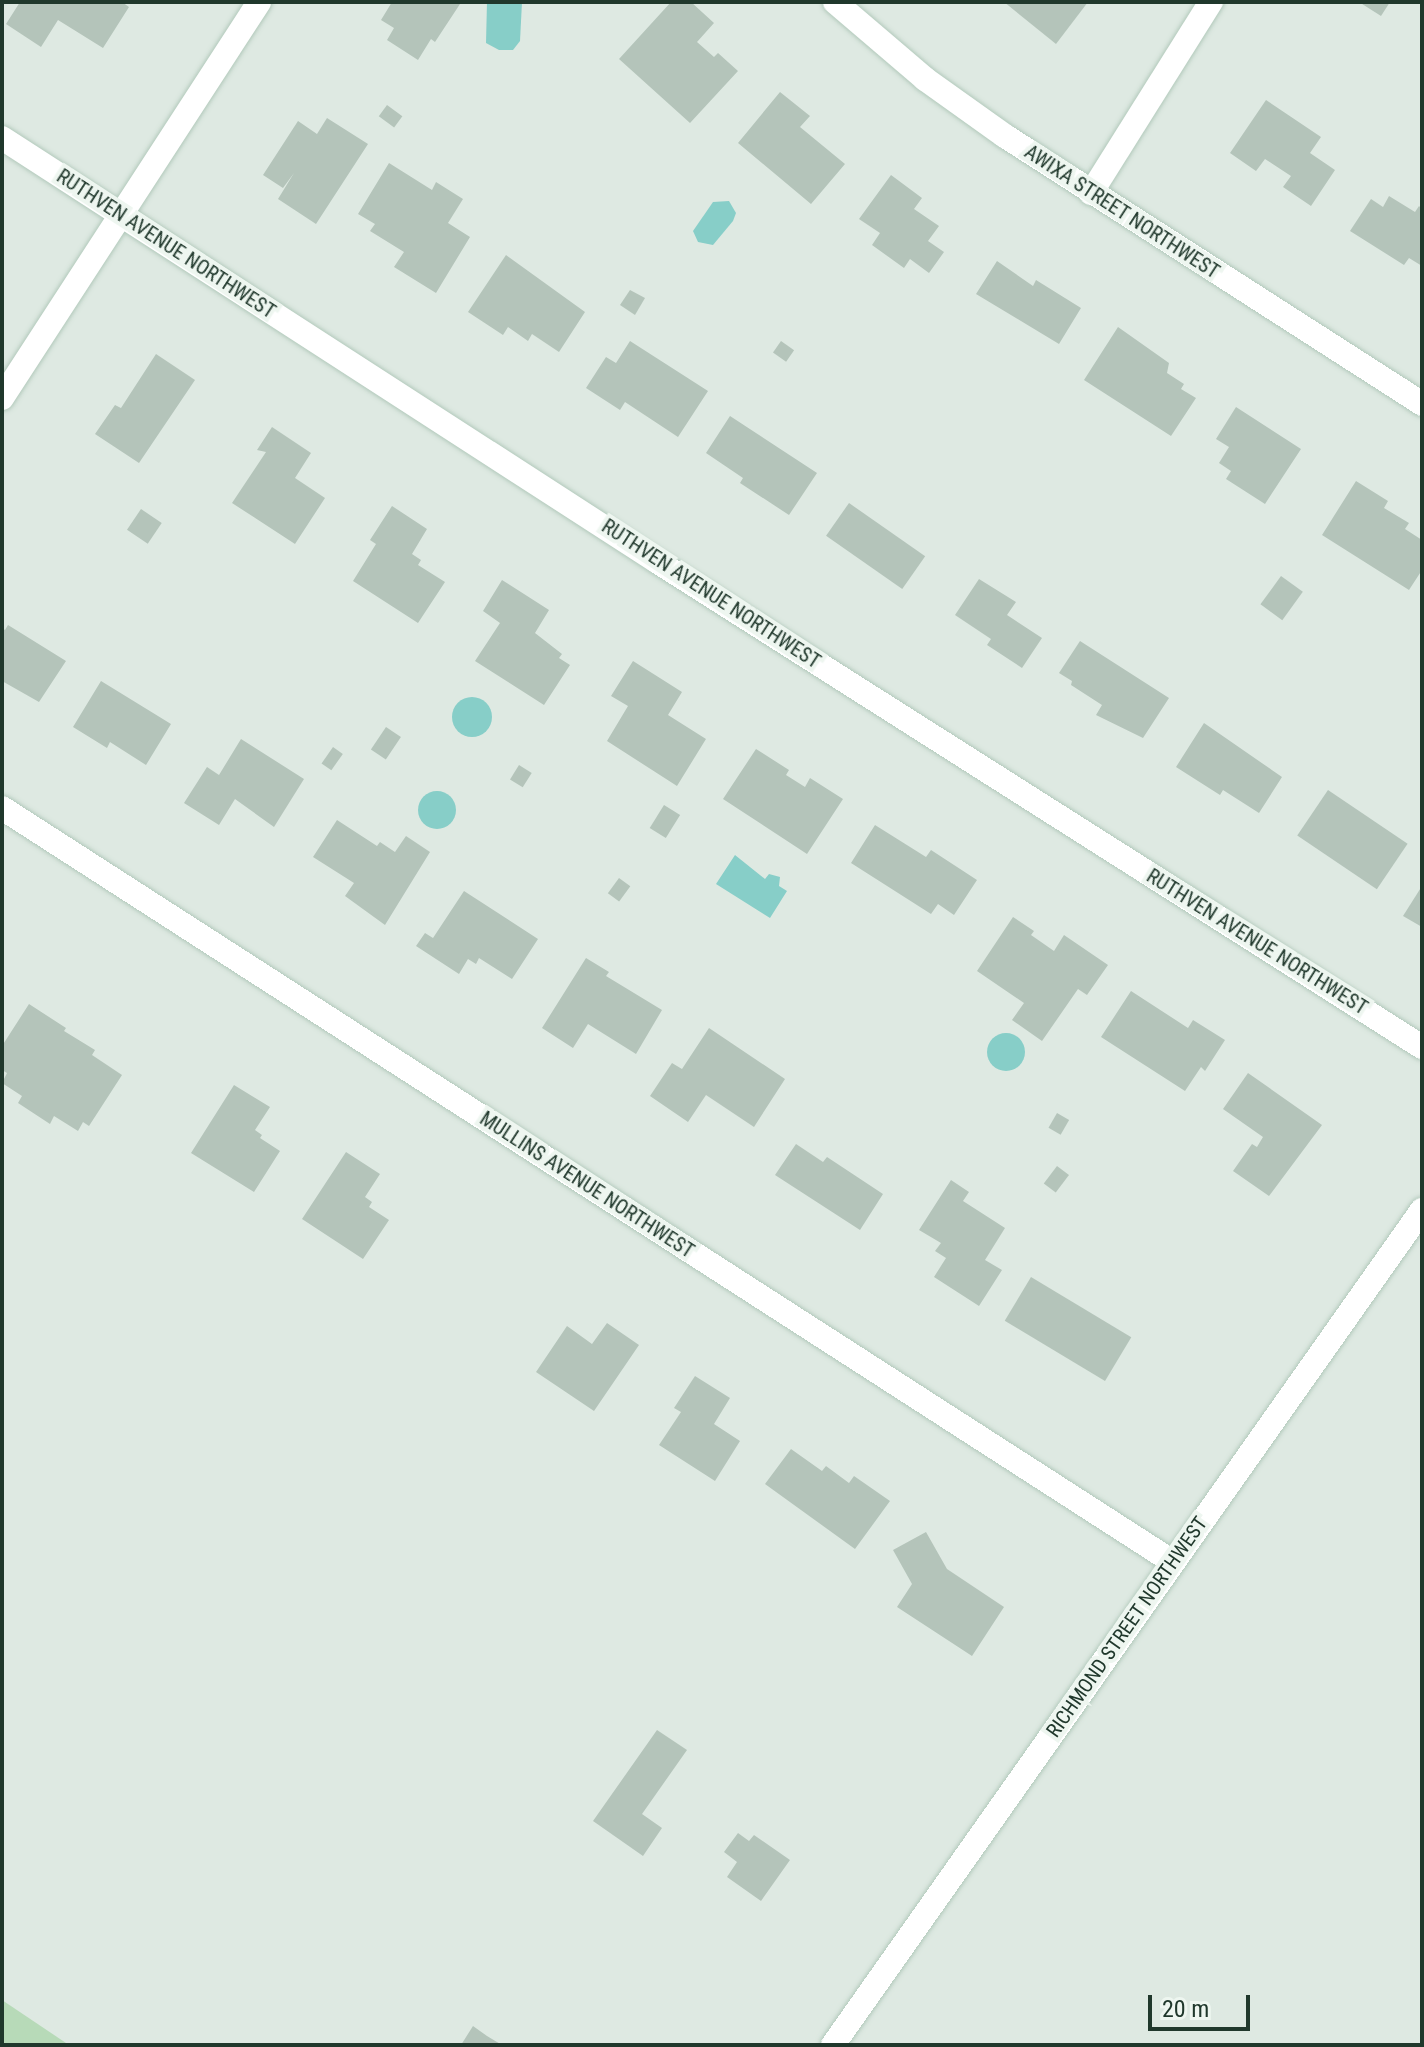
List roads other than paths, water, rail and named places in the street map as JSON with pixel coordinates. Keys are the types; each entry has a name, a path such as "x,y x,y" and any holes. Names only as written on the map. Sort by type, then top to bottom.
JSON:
{"street":[{"path":"2,398 259,2"},
{"name":"AWIXA STREET NORTHWEST","path":"835,2 964,108 1091,193 1422,404"},
{"path":"1091,193 1211,2"},
{"name":"RUTHVEN AVENUE NORTHWEST","path":"2,138 658,562 1422,1047"},
{"name":"MULLINS AVENUE NORTHWEST","path":"2,808 1173,1562"},
{"name":"RICHMOND STREET NORTHWEST","path":"833,2045 1422,1210"}],"water":[{"path":"487,2 522,2 520,41 513,50 499,50 486,43"},
{"path":"729,201 736,213 733,221 713,245 698,242 693,231 713,202"},
{"path":"472,697 486,703 492,717 486,731 472,737 458,731 452,717 458,703"},
{"path":"437,791 450,797 456,810 450,823 437,829 424,823 418,810 424,797"},
{"path":"735,855 765,879 769,874 780,877 779,886 787,891 770,918 716,884"},
{"path":"1006,1033 1019,1039 1025,1052 1019,1065 1006,1071 993,1065 987,1052 993,1039"}]}
